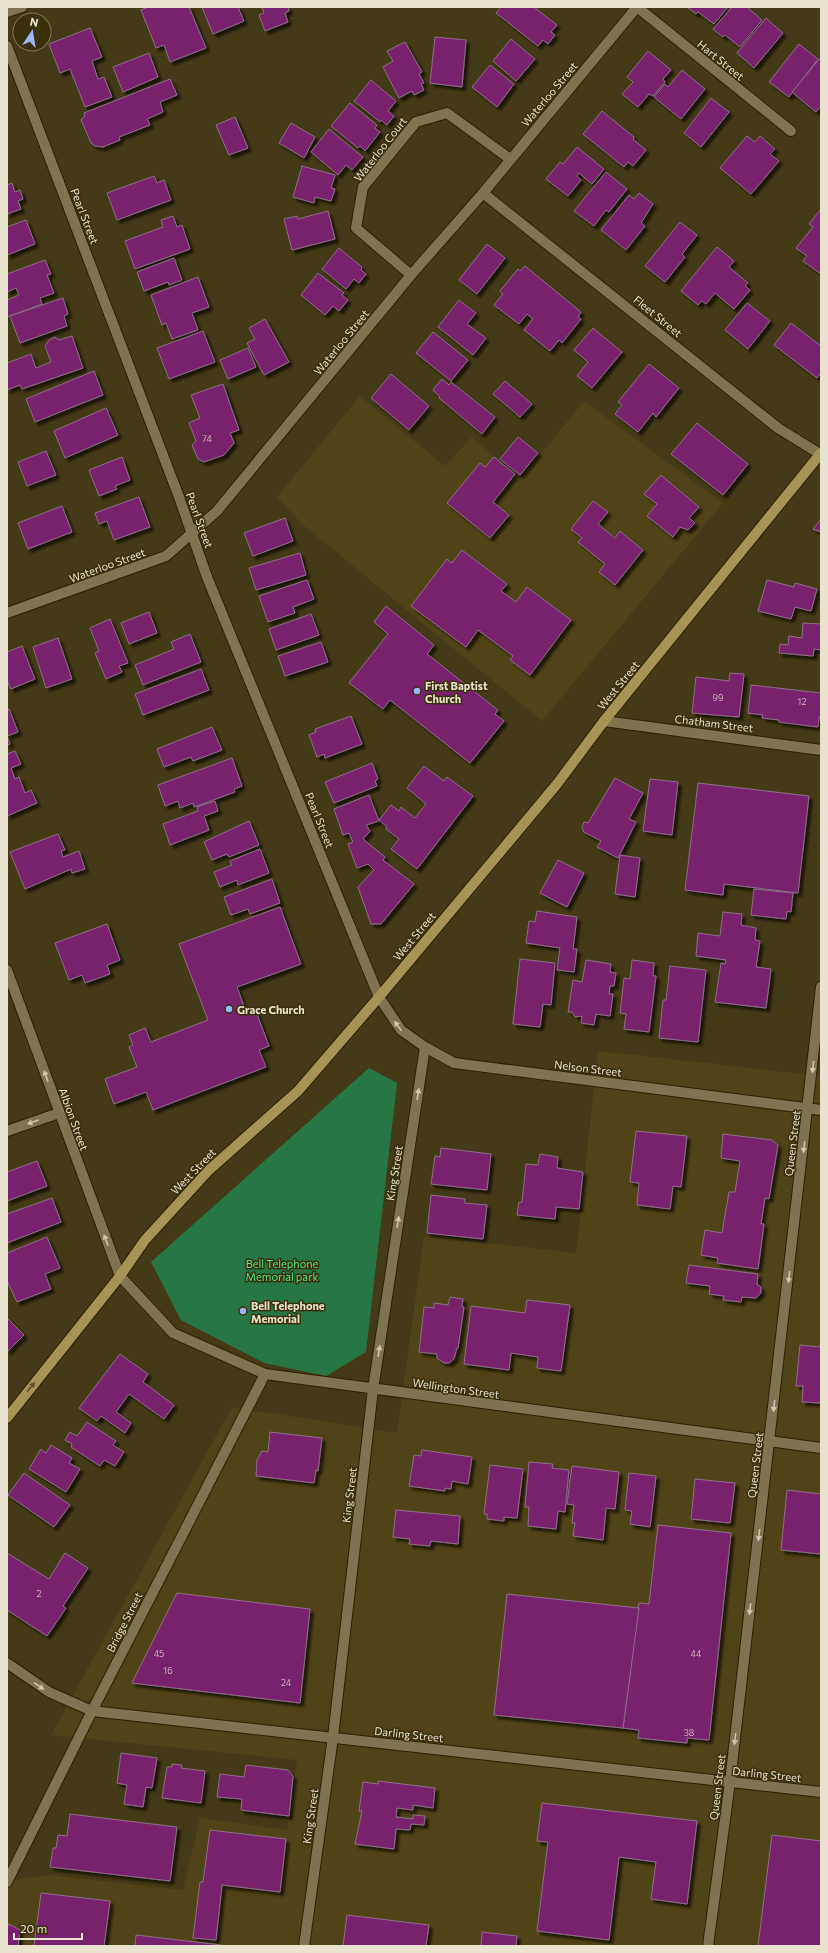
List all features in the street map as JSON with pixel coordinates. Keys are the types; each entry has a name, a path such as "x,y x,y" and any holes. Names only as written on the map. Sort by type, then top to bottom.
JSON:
{"main road":[{"name":"West Street","path":"7,1418 120,1276 145,1240 209,1170 298,1091 379,997 557,784 604,721 820,454"}],"street":[{"path":"7,12 22,7"},
{"name":"Hart Street","path":"637,7 791,131"},
{"name":"Waterloo Street","path":"7,614 166,556 217,511 411,275 483,193 637,7"},
{"name":"Pearl Street","path":"7,46 192,533 207,577 379,997"},
{"name":"Waterloo Court","path":"411,275 356,228 363,187 416,122 447,113 510,159"},
{"name":"Fleet Street","path":"483,193 778,428 820,454"},
{"name":"Chatham Street","path":"604,721 821,750"},
{"name":"Albion Street","path":"7,970 120,1276"},
{"name":"Queen Street","path":"708,1946 730,1782 821,987"},
{"name":"Nelson Street","path":"379,997 401,1030 425,1047 454,1063 821,1110"},
{"name":"King Street","path":"304,1946 333,1737 373,1389 425,1047"},
{"path":"7,1131 59,1113"},
{"name":"Wellington Street","path":"120,1276 174,1333 265,1374 821,1448"},
{"name":"Bridge Street","path":"7,1882 92,1711 265,1374"},
{"name":"Darling Street","path":"7,1663 49,1692 92,1711 821,1792"}],"shaded area":[{"path":"360,396 445,466 472,437 520,480 584,401 723,503 542,721 303,525 277,497"},
{"path":"598,1051 821,1076 821,1946 7,1946 7,1881 48,1875 183,1890 200,1818 287,1830 297,1760 51,1735 232,1407 397,1433 424,1236 576,1253"}],"green space":[{"name":"Bell Telephone Memorial park","path":"369,1068 397,1083 366,1352 326,1376 264,1363 181,1320 151,1262"}],"building":[{"path":"148,7 189,7 206,48 170,62 164,45 156,48 141,10"},
{"path":"202,7 238,7 244,21 213,34"},
{"path":"262,7 288,7 289,11 285,13 288,22 265,31 259,15 264,13"},
{"path":"501,7 534,7 557,25 551,32 555,35 548,44 543,40 538,46 496,13"},
{"path":"687,7 728,7 714,24 698,12 696,14"},
{"path":"732,7 747,7 762,20 740,47 725,35 723,37 713,29"},
{"path":"766,18 783,33 754,68 737,53"},
{"path":"90,28 102,57 92,61 98,79 104,77 112,97 85,107 70,69 60,73 52,52 52,43"},
{"path":"435,37 466,40 462,87 430,83"},
{"path":"511,39 535,59 516,81 493,61"},
{"path":"405,42 422,72 419,74 424,83 421,84 424,90 414,95 412,91 399,98 383,67 393,61 387,51"},
{"path":"799,44 818,59 789,97 769,82"},
{"path":"648,51 671,70 663,79 665,82 653,96 649,94 638,107 622,94 633,82 627,77"},
{"path":"149,53 158,77 123,92 113,67"},
{"path":"821,57 821,106 816,112 792,92"},
{"path":"490,65 514,84 497,107 472,87"},
{"path":"682,70 705,89 681,119 654,97 665,84 668,87"},
{"path":"170,79 177,95 160,102 163,112 147,119 150,125 119,137 120,140 103,147 95,146 91,143 81,120 85,116 84,113"},
{"path":"371,80 396,101 388,111 394,116 387,125 381,120 380,122 354,101"},
{"path":"711,98 729,112 701,147 684,133"},
{"path":"350,103 377,125 375,128 380,132 365,151 360,146 358,148 331,126"},
{"path":"602,111 634,137 633,139 646,150 633,166 628,162 624,167 583,134"},
{"path":"235,117 248,148 229,155 216,125"},
{"path":"291,123 315,137 304,158 279,143"},
{"path":"329,129 363,157 352,170 346,165 338,175 311,152"},
{"path":"747,136 755,142 760,136 775,149 770,154 779,161 751,194 720,168"},
{"path":"577,147 604,169 592,184 579,173 577,176 581,180 568,196 546,179 560,162 563,164"},
{"path":"302,166 335,175 331,188 335,189 331,201 315,197 314,203 293,197"},
{"path":"606,172 627,189 609,212 606,210 594,226 574,211"},
{"path":"154,176 157,183 164,180 171,200 117,220 107,193"},
{"path":"12,183 15,192 20,190 23,199 18,201 21,209 7,214 7,185"},
{"path":"639,193 653,204 641,223 645,226 626,250 601,230 629,195 634,199"},
{"path":"821,209 821,274 803,261 807,256 796,248 813,227 809,224"},
{"path":"328,211 335,239 292,250 284,219 297,216 298,219"},
{"path":"173,216 177,227 182,225 190,249 135,269 125,241 163,227 161,220"},
{"path":"26,220 35,244 7,255 7,227"},
{"path":"680,222 697,235 682,254 685,257 665,282 645,266"},
{"path":"487,244 505,258 477,294 459,280"},
{"path":"717,247 734,261 729,267 748,283 745,286 750,290 734,309 715,293 706,304 702,301 698,305 681,291"},
{"path":"339,248 362,267 361,270 366,274 359,283 354,279 346,289 322,269"},
{"path":"174,258 182,280 169,285 168,282 144,291 137,272"},
{"path":"45,260 51,274 47,275 54,293 40,298 42,304 7,317 7,300 19,295 16,288 7,292 7,274"},
{"path":"525,266 581,312 578,317 581,319 562,343 559,340 550,351 524,330 533,319 527,314 519,324 494,305 503,294 500,291 518,269 520,271"},
{"path":"318,273 344,293 342,295 348,300 339,311 333,306 325,315 301,295"},
{"path":"198,277 209,307 192,313 198,330 172,339 166,323 162,325 151,295"},
{"path":"63,298 68,314 64,316 67,326 20,343 10,316"},
{"path":"459,300 476,313 467,324 486,338 473,355 438,327"},
{"path":"747,303 770,321 748,349 725,330"},
{"path":"265,319 289,362 264,375 247,343 255,339 249,328"},
{"path":"791,323 821,346 821,373 817,378 774,345"},
{"path":"593,328 622,352 592,388 577,376 588,362 574,350"},
{"path":"203,331 215,362 169,379 157,348"},
{"path":"433,332 468,360 451,381 416,353"},
{"path":"72,336 83,368 22,389 20,385 7,390 7,363 31,354 36,368 51,362 45,346 49,340 55,337 59,340"},
{"path":"248,348 256,367 228,379 220,360"},
{"path":"649,364 679,388 656,417 653,413 638,432 615,414 622,405 618,402"},
{"path":"94,371 103,395 35,422 26,399"},
{"path":"391,374 429,406 409,430 371,398"},
{"path":"442,379 449,385 451,382 495,417 482,434 439,398 440,397 433,390"},
{"path":"505,381 532,404 520,417 493,394"},
{"path":"223,384 239,430 230,433 234,443 224,455 204,462 198,459 192,445 196,441 189,423 200,418 191,395"},
{"path":"106,408 118,435 65,458 54,431"},
{"path":"697,423 748,464 723,495 671,454"},
{"path":"518,437 538,453 520,475 500,459"},
{"path":"46,451 56,475 27,486 18,462"},
{"path":"122,457 130,480 115,486 117,489 99,496 89,470"},
{"path":"494,457 515,474 493,502 509,515 490,538 447,503 480,463 485,467"},
{"path":"661,475 699,507 689,518 695,523 688,530 680,527 673,537 647,516 657,504 644,494"},
{"path":"139,497 150,527 114,540 107,521 99,524 95,513"},
{"path":"593,501 608,512 598,524 615,538 620,531 643,550 615,585 599,572 605,564 578,542 582,538 571,529"},
{"path":"62,506 72,532 28,549 18,523"},
{"path":"285,518 293,541 253,556 244,533"},
{"path":"821,519 821,532 813,529"},
{"path":"462,550 507,584 501,591 516,602 527,587 571,620 530,675 510,660 513,656 478,630 466,647 411,606 447,559 452,563"},
{"path":"300,553 306,575 256,590 249,568"},
{"path":"307,580 314,599 293,607 295,613 268,622 259,596"},
{"path":"767,580 794,587 795,583 817,589 811,611 795,607 791,619 758,611"},
{"name":"First Baptist Church","path":"386,606 434,645 427,654 498,710 495,714 504,721 470,763 390,700 383,709 349,683 388,634 374,622"},
{"path":"149,612 157,633 129,644 121,623"},
{"path":"311,614 319,635 276,650 269,629"},
{"path":"110,619 128,663 119,666 122,672 106,679 95,653 99,651 90,628"},
{"path":"803,623 821,624 821,650 814,649 813,656 779,653 780,644 788,645 789,636 802,638"},
{"path":"190,634 201,662 143,685 135,665 174,649 171,642"},
{"path":"58,638 72,679 46,688 33,647"},
{"path":"321,642 328,662 285,676 278,656"},
{"path":"22,646 35,679 11,689 7,680 7,652"},
{"path":"201,669 209,690 143,715 135,694"},
{"path":"730,673 744,674 739,717 692,713 696,677 729,681"},
{"path":"751,685 821,693 821,717 819,717 818,727 779,722 779,720 762,718 763,715 748,713"},
{"path":"9,709 18,732 7,736 7,710"},
{"path":"351,716 362,744 325,758 324,754 317,757 309,735 316,732 315,729"},
{"path":"212,727 222,750 193,761 191,757 164,767 157,749"},
{"path":"7,736 10,744 7,745"},
{"path":"15,751 21,764 11,768 15,779 19,777 25,793 31,790 37,803 7,816 7,754"},
{"path":"232,758 242,786 234,789 235,792 194,807 193,803 180,808 178,801 165,806 158,785"},
{"path":"372,763 378,779 375,781 377,786 334,803 325,782"},
{"path":"424,766 444,781 447,777 473,796 417,869 391,849 399,839 386,829 387,827 379,820 391,805 399,811 401,807 415,818 426,804 407,788"},
{"path":"615,778 643,793 629,819 636,822 618,858 597,847 601,841 584,832 582,827 584,822 588,823"},
{"path":"650,779 678,782 672,835 643,831"},
{"path":"698,783 809,796 798,893 724,884 723,895 685,890"},
{"path":"369,795 379,821 366,825 370,831 363,839 385,857 383,860 414,884 381,924 371,924 358,887 374,870 368,864 357,868 348,844 353,842 349,833 343,835 334,809"},
{"path":"215,801 218,811 204,816 209,830 170,845 163,824 198,811 197,807"},
{"path":"249,821 259,845 229,857 227,854 212,860 204,842"},
{"path":"58,834 65,850 61,851 63,857 79,851 85,869 72,873 71,869 25,889 10,852"},
{"path":"260,849 269,873 238,885 237,880 220,887 214,872 232,865 230,861"},
{"path":"620,855 640,858 635,897 615,894"},
{"path":"558,860 584,873 567,907 540,893"},
{"path":"272,879 280,903 250,914 248,909 231,915 224,897"},
{"path":"754,889 793,893 791,912 787,911 786,919 751,915"},
{"name":"Grace Church","path":"280,907 301,964 237,987 245,1009 250,1007 255,1009 269,1046 259,1050 266,1067 153,1110 146,1092 114,1104 105,1079 137,1067 129,1047 133,1045 129,1035 145,1028 151,1042 208,1020 179,944"},
{"path":"537,911 577,917 573,949 577,949 574,972 557,970 560,948 526,943 529,921 535,922"},
{"path":"723,912 742,914 741,925 756,928 755,940 760,941 756,967 771,969 766,1008 715,1002 721,963 725,964 726,960 696,956 698,933 720,936"},
{"path":"107,924 120,960 107,965 110,974 85,983 82,975 69,980 55,943"},
{"path":"520,959 555,963 551,1005 543,1004 540,1027 513,1024"},
{"path":"586,960 611,964 610,972 616,973 614,986 610,986 609,994 613,994 610,1016 596,1014 594,1025 581,1023 582,1016 575,1017 572,1012 568,1012 573,980 582,982"},
{"path":"632,960 654,963 653,976 656,976 649,1032 624,1029 626,1014 620,1013 624,978 630,979"},
{"path":"670,966 706,970 698,1042 659,1038 663,1000 666,1000"},
{"path":"636,1131 687,1136 681,1187 673,1186 670,1209 637,1205 639,1183 630,1182"},
{"path":"723,1134 772,1140 778,1145 769,1199 765,1198 761,1224 764,1224 758,1269 717,1263 718,1258 701,1255 705,1230 722,1233 729,1192 735,1192 740,1161 721,1158"},
{"path":"441,1148 491,1154 487,1190 431,1184 435,1156 440,1157"},
{"path":"540,1154 558,1157 557,1168 583,1172 579,1209 556,1207 555,1219 517,1215 519,1202 522,1202 526,1164 538,1165"},
{"path":"37,1161 47,1186 7,1201 7,1172"},
{"path":"431,1195 465,1199 465,1203 487,1205 483,1239 427,1233"},
{"path":"52,1198 61,1222 7,1243 7,1214"},
{"path":"47,1237 60,1268 45,1274 51,1289 17,1302 7,1281 7,1253"},
{"path":"689,1265 758,1274 757,1284 761,1287 761,1293 756,1298 742,1297 741,1302 723,1300 724,1296 709,1294 710,1286 686,1283"},
{"path":"450,1297 463,1299 462,1307 464,1307 458,1348 454,1359 449,1363 444,1363 437,1358 437,1354 419,1352 424,1307 434,1308 434,1303 448,1305"},
{"path":"527,1300 570,1305 561,1371 537,1368 538,1357 511,1353 509,1370 464,1364 471,1306 525,1313"},
{"path":"7,1318 24,1335 7,1352"},
{"path":"821,1335 821,1403 802,1402 803,1386 796,1386 800,1345 820,1347"},
{"path":"120,1354 148,1374 143,1382 174,1405 164,1419 129,1394 116,1412 131,1423 125,1433 101,1416 97,1421 79,1408"},
{"path":"87,1422 116,1441 113,1445 124,1452 115,1466 104,1460 100,1466 71,1447 72,1444 65,1440 70,1432 77,1436"},
{"path":"270,1432 322,1438 318,1471 316,1470 314,1483 256,1476 257,1460 262,1451 268,1452"},
{"path":"51,1445 72,1458 69,1463 80,1469 66,1492 29,1469 41,1449 46,1453"},
{"path":"422,1450 472,1457 468,1484 452,1481 451,1489 445,1488 445,1491 409,1486 414,1455 421,1456"},
{"path":"529,1462 553,1464 552,1468 569,1470 565,1512 558,1511 556,1529 528,1526 529,1507 525,1507"},
{"path":"490,1465 523,1469 517,1518 504,1517 504,1521 487,1519 487,1514 484,1514"},
{"path":"572,1466 619,1472 615,1509 606,1508 603,1540 573,1536 575,1523 572,1523 574,1505 567,1504"},
{"path":"24,1473 70,1505 54,1527 8,1495"},
{"path":"629,1473 656,1476 650,1527 630,1524 632,1511 625,1510"},
{"path":"695,1479 735,1483 730,1523 691,1519"},
{"path":"787,1490 821,1494 821,1554 781,1550"},
{"path":"396,1510 460,1516 458,1544 431,1541 430,1546 409,1544 410,1539 393,1537"},
{"path":"658,1525 731,1533 709,1740 687,1738 687,1743 638,1738 639,1730 623,1728 639,1603 649,1604"},
{"path":"7,1553 49,1579 65,1553 88,1568 63,1606 66,1608 47,1636 7,1610"},
{"path":"177,1593 310,1609 300,1703 132,1683"},
{"path":"507,1594 639,1608 623,1728 494,1715"},
{"path":"121,1753 157,1758 152,1788 146,1787 143,1807 124,1804 127,1785 117,1783"},
{"path":"172,1764 182,1765 181,1768 205,1771 201,1803 162,1798 167,1767 172,1767"},
{"path":"246,1765 288,1770 293,1776 289,1816 241,1810 242,1799 217,1797 220,1774 244,1777"},
{"path":"378,1781 435,1788 433,1808 413,1805 413,1810 397,1808 396,1817 413,1819 413,1815 425,1816 424,1825 411,1824 410,1830 396,1829 394,1849 355,1844 362,1811 359,1811 363,1782 378,1784"},
{"path":"542,1803 697,1821 687,1904 651,1899 656,1862 619,1857 609,1940 537,1931 548,1842 537,1841"},
{"path":"70,1814 177,1827 170,1881 50,1867 53,1848 56,1848 58,1835 67,1836"},
{"path":"210,1830 286,1839 280,1892 222,1885 216,1940 193,1938 200,1882 203,1882"},
{"path":"772,1835 821,1841 821,1946 758,1946"},
{"path":"41,1893 110,1901 104,1946 34,1946"},
{"path":"347,1915 429,1925 426,1946 343,1946"},
{"path":"9,1924 20,1930 18,1946 7,1946 7,1928"},
{"path":"482,1932 517,1936 516,1946 481,1946"},
{"path":"136,1935 221,1945 135,1946"}],"place":[{"name":"First Baptist Church","path":"417,691"},
{"name":"Grace Church","path":"229,1009"},
{"name":"Bell Telephone Memorial","path":"243,1311"}]}
